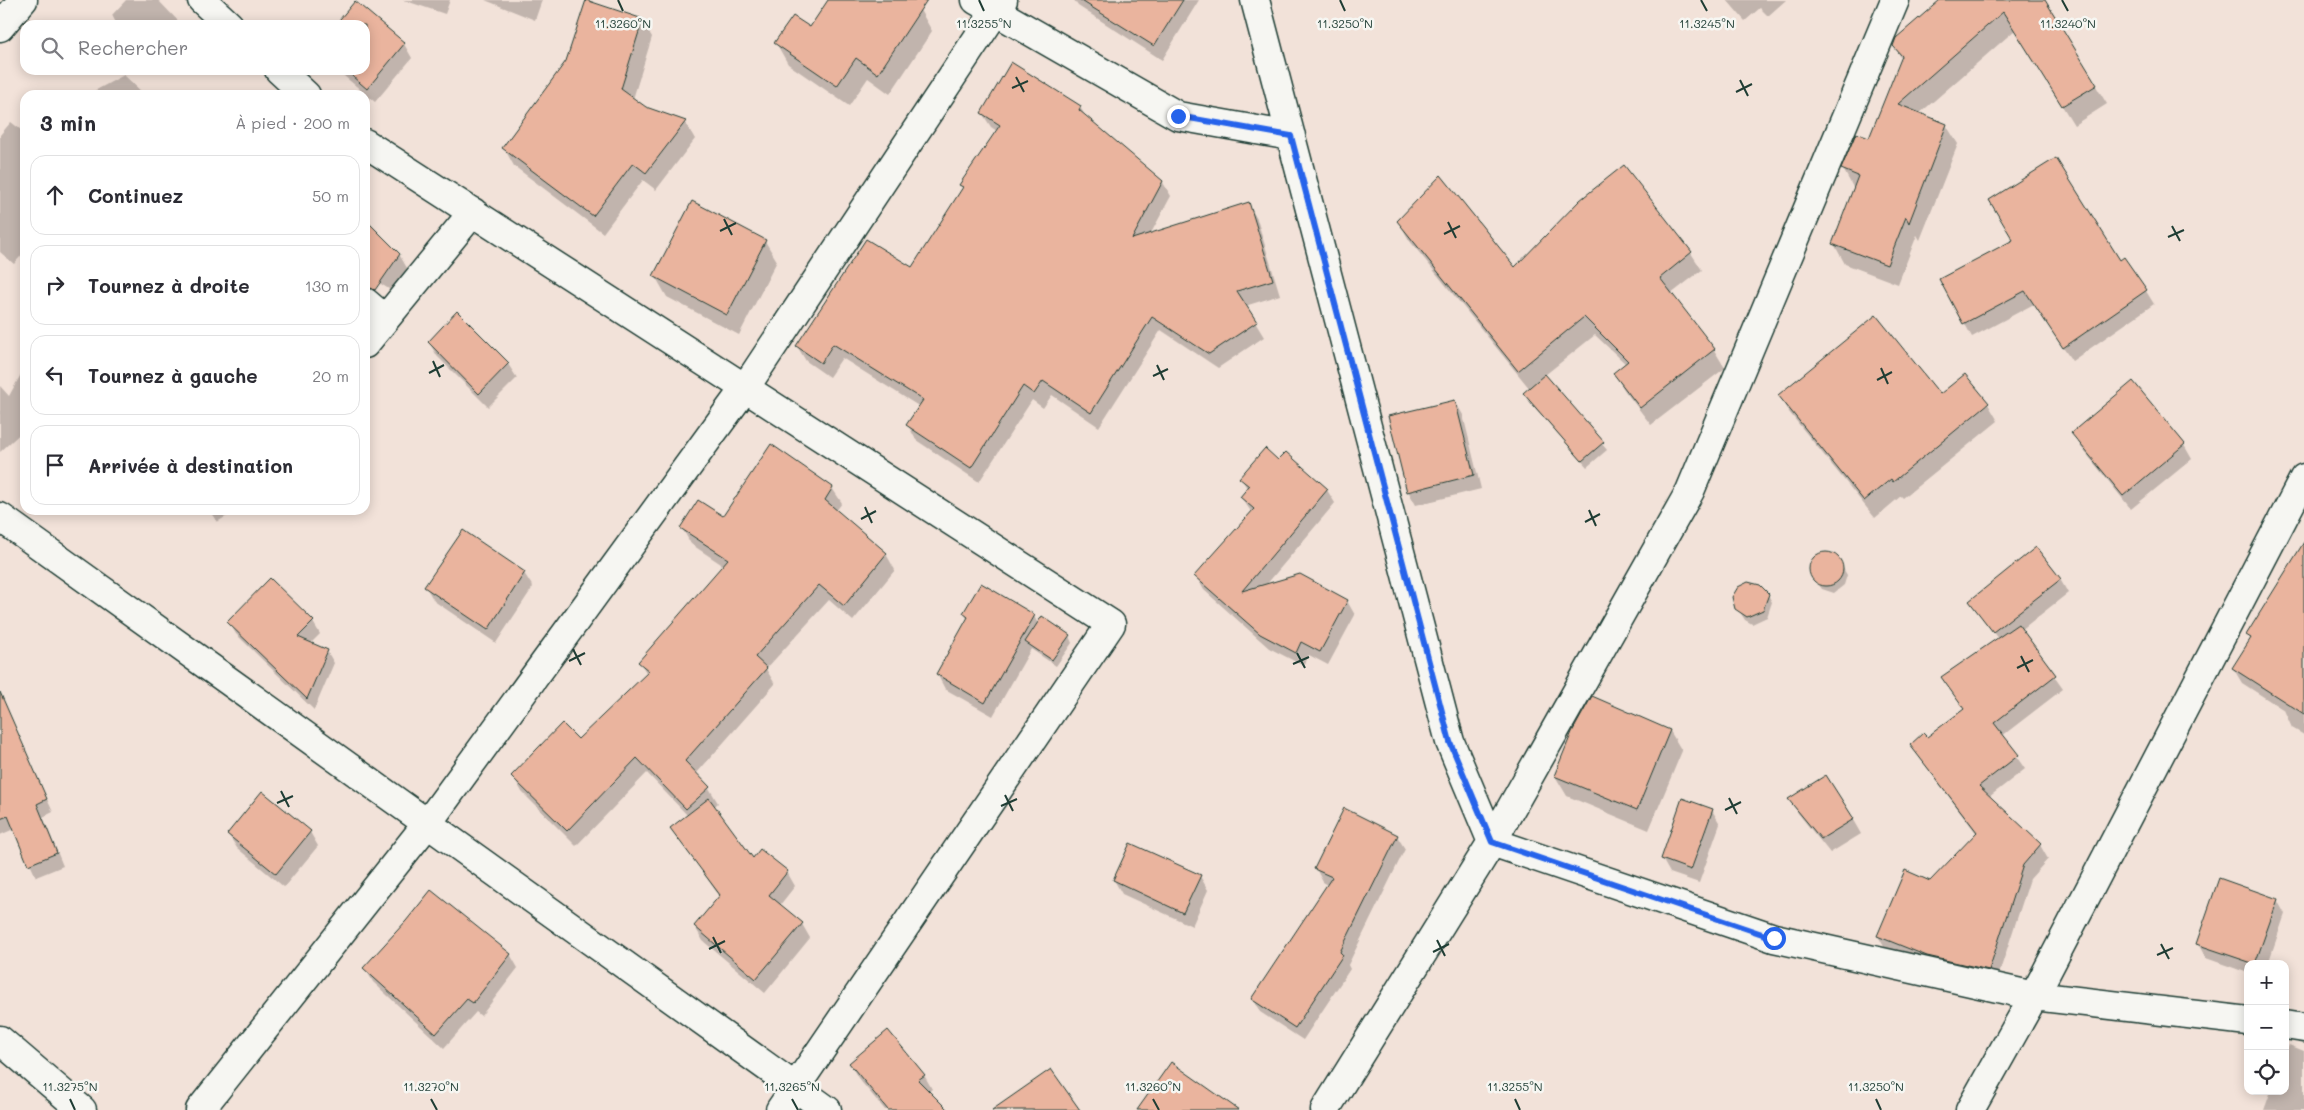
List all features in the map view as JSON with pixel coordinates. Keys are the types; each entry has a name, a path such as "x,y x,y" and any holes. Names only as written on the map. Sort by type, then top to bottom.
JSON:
{"street":[{"path":"0,27 23,0"},
{"path":"202,0 224,20"},
{"path":"1255,0 1450,742 1492,842 1774,938 2034,996 2244,1021"},
{"path":"1325,1110 1492,842 1690,491 1895,0"},
{"path":"200,1110 427,824 745,388 991,4 1178,116 1291,136"},
{"path":"284,75 301,90"},
{"path":"370,146 1110,624 787,1100"},
{"path":"370,328 375,311 473,212"},
{"path":"1970,1110 2034,996 2304,478"},
{"path":"0,517 427,824 787,1100 827,1110"},
{"path":"2289,1026 2304,1028"},
{"path":"0,1040 82,1110"}],"building":[{"path":"586,0 643,19 621,89 646,107 686,121 646,173 633,163 593,216 502,148 566,61"},
{"path":"828,0 927,0 878,74 856,58 837,86 774,43 793,16 810,27"},
{"path":"1080,0 1183,0 1154,46"},
{"path":"1940,0 2045,0 2097,85 2062,106 2003,12 1898,104 1947,124 1909,223 1906,217 1887,265 1832,244 1858,176 1841,169 1856,133 1869,138 1902,56 1893,46 1896,38"},
{"path":"355,1 405,43 367,89 351,75 370,75 370,20 339,20"},
{"path":"1011,62 1081,106 1079,110 1163,181 1132,239 1249,202 1273,280 1237,291 1257,322 1209,354 1152,317 1091,413 1043,381 1034,394 1023,386 971,468 906,425 923,400 833,344 821,363 796,346 866,239 912,267 963,187 959,185 1000,125 981,113"},
{"path":"2056,158 2120,260 2124,257 2147,290 2063,348 2025,291 1963,324 1939,279 2013,240 1989,200"},
{"path":"1624,165 1692,252 1660,278 1715,349 1640,408 1613,373 1628,361 1584,317 1518,371 1397,221 1441,175 1515,267 1580,200"},
{"path":"692,201 766,240 727,315 653,276"},
{"path":"370,224 400,254 375,290 370,288"},
{"path":"457,311 509,363 479,394 428,342"},
{"path":"1876,315 1940,394 1965,374 1989,403 1893,482 1891,479 1864,501 1778,395"},
{"path":"1545,374 1604,442 1582,461 1523,393"},
{"path":"2133,381 2185,444 2123,496 2071,433"},
{"path":"1455,400 1474,475 1407,492 1388,416"},
{"path":"771,444 833,487 825,500 887,553 844,606 819,585 755,657 767,668 685,761 710,787 686,809 637,758 567,831 511,776 562,723 578,739 649,671 638,662 728,559 680,528 698,500 723,516"},
{"path":"1265,448 1278,460 1286,452 1328,489 1242,591 1300,574 1348,600 1320,652 1301,642 1296,653 1260,634 1194,576 1254,509 1240,497 1249,486 1239,478"},
{"path":"463,530 525,572 488,630 424,587"},
{"path":"2304,542 2304,714 2232,668 2251,638 2246,635"},
{"path":"2036,547 2061,579 1993,632 1969,601"},
{"path":"1826,552 1838,557 1843,569 1838,581 1826,586 1814,581 1809,569 1814,557"},
{"path":"270,578 314,621 298,637 328,650 307,699 227,622"},
{"path":"1748,582 1760,585 1769,594 1763,610 1747,617 1735,609 1732,597 1738,587"},
{"path":"981,583 1035,615 985,703 936,674 968,617 963,613"},
{"path":"1042,616 1070,635 1052,660 1025,642"},
{"path":"2018,624 2056,675 1994,723 2019,755 1979,786 2041,844 2023,865 1989,970 1927,956 1877,936 1905,870 1930,881 1977,832 1910,745 1923,733 1927,737 1964,709 1941,677"},
{"path":"0,692 47,799 37,804 57,853 28,865 8,816 0,819"},
{"path":"1592,696 1670,730 1637,810 1554,776 1572,732"},
{"path":"1826,775 1854,819 1821,839 1788,799"},
{"path":"262,791 311,831 276,874 227,834"},
{"path":"709,798 753,858 760,849 788,871 769,895 803,923 756,979 694,926 720,895 670,828"},
{"path":"1682,798 1713,809 1691,870 1661,859"},
{"path":"1344,808 1398,835 1340,952 1343,955 1295,1028 1251,999 1332,877 1314,869"},
{"path":"1130,843 1201,875 1183,913 1113,880"},
{"path":"2219,878 2278,899 2256,960 2244,960 2196,944"},
{"path":"431,890 511,954 473,1003 467,999 436,1034 363,968 406,921"},
{"path":"888,1030 925,1075 918,1080 948,1110 888,1110 849,1063"},
{"path":"1171,1062 1239,1110 1137,1110"},
{"path":"1051,1069 1080,1110 992,1110"}],"route":[{"path":"1178,116 1291,136 1450,742 1492,842 1774,938"}]}
